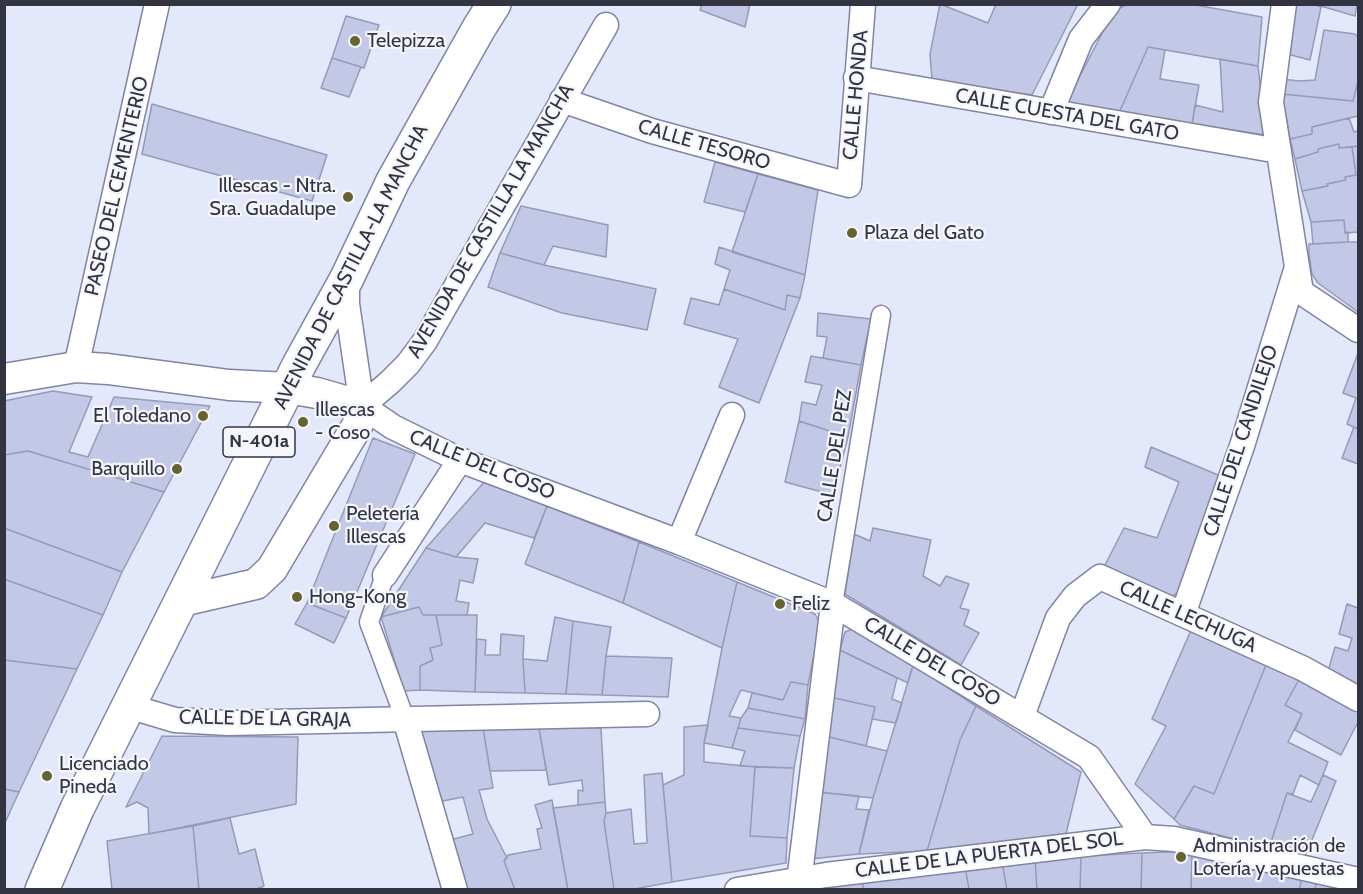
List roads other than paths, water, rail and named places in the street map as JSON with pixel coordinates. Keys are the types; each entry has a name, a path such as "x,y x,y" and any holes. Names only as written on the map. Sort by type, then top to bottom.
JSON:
{"main road":[{"name":"AVENIDA DE CASTILLA-LA MANCHA","path":"42,890 76,808 288,388 347,278 393,181 494,4"}],"street":[{"name":"PASEO DEL CEMENTERIO","path":"76,367 157,4"},
{"name":"CALLE HONDA","path":"849,184 863,4"},
{"path":"1051,112 1081,39 1108,4"},
{"path":"1284,4 1271,102 1300,292 1359,330"},
{"name":"AVENIDA DE CASTILLA LA MANCHA","path":"362,406 408,364 425,341 606,25"},
{"name":"CALLE CUESTA DEL GATO","path":"856,78 1279,152"},
{"name":"CALLE TESORO","path":"562,100 652,131 849,184"},
{"name":"CALLE DEL CANDILEJO","path":"1183,614 1242,446 1297,267"},
{"path":"182,601 256,584 272,569 357,426 362,415 362,406 347,304 347,278"},
{"name":"CALLE DEL PEZ","path":"834,604 880,315"},
{"name":"CALLE DEL COSO","path":"4,379 76,367 230,385 288,388 362,406 393,427 460,460 679,542 834,604 1089,757 1145,837"},
{"path":"679,542 732,414"},
{"path":"455,890 405,719 369,622 385,575 460,460"},
{"name":"CALLE LECHUGA","path":"1022,716 1058,618 1075,596 1100,578 1304,669 1359,699"},
{"path":"798,884 834,604"},
{"name":"CALLE DE LA GRAJA","path":"128,706 175,720 228,723 647,714"},
{"name":"CALLE DE LA PUERTA DEL SOL","path":"737,890 798,884 1145,837 1174,839 1359,880"}],"place":[{"name":"Telepizza","path":"355,41"},
{"name":"Illescas - Ntra. Sra. Guadalupe","path":"348,197"},
{"name":"Plaza del Gato","path":"852,233"},
{"name":"El Toledano","path":"203,416"},
{"name":"Illescas - Coso","path":"303,422"},
{"name":"Barquillo","path":"177,469"},
{"name":"Peletería Illescas","path":"334,526"},
{"name":"Hong-Kong","path":"297,597"},
{"name":"Feliz","path":"780,604"},
{"name":"Licenciado Pineda","path":"47,776"},
{"name":"Administración de Lotería y apuestas","path":"1181,857"}]}
